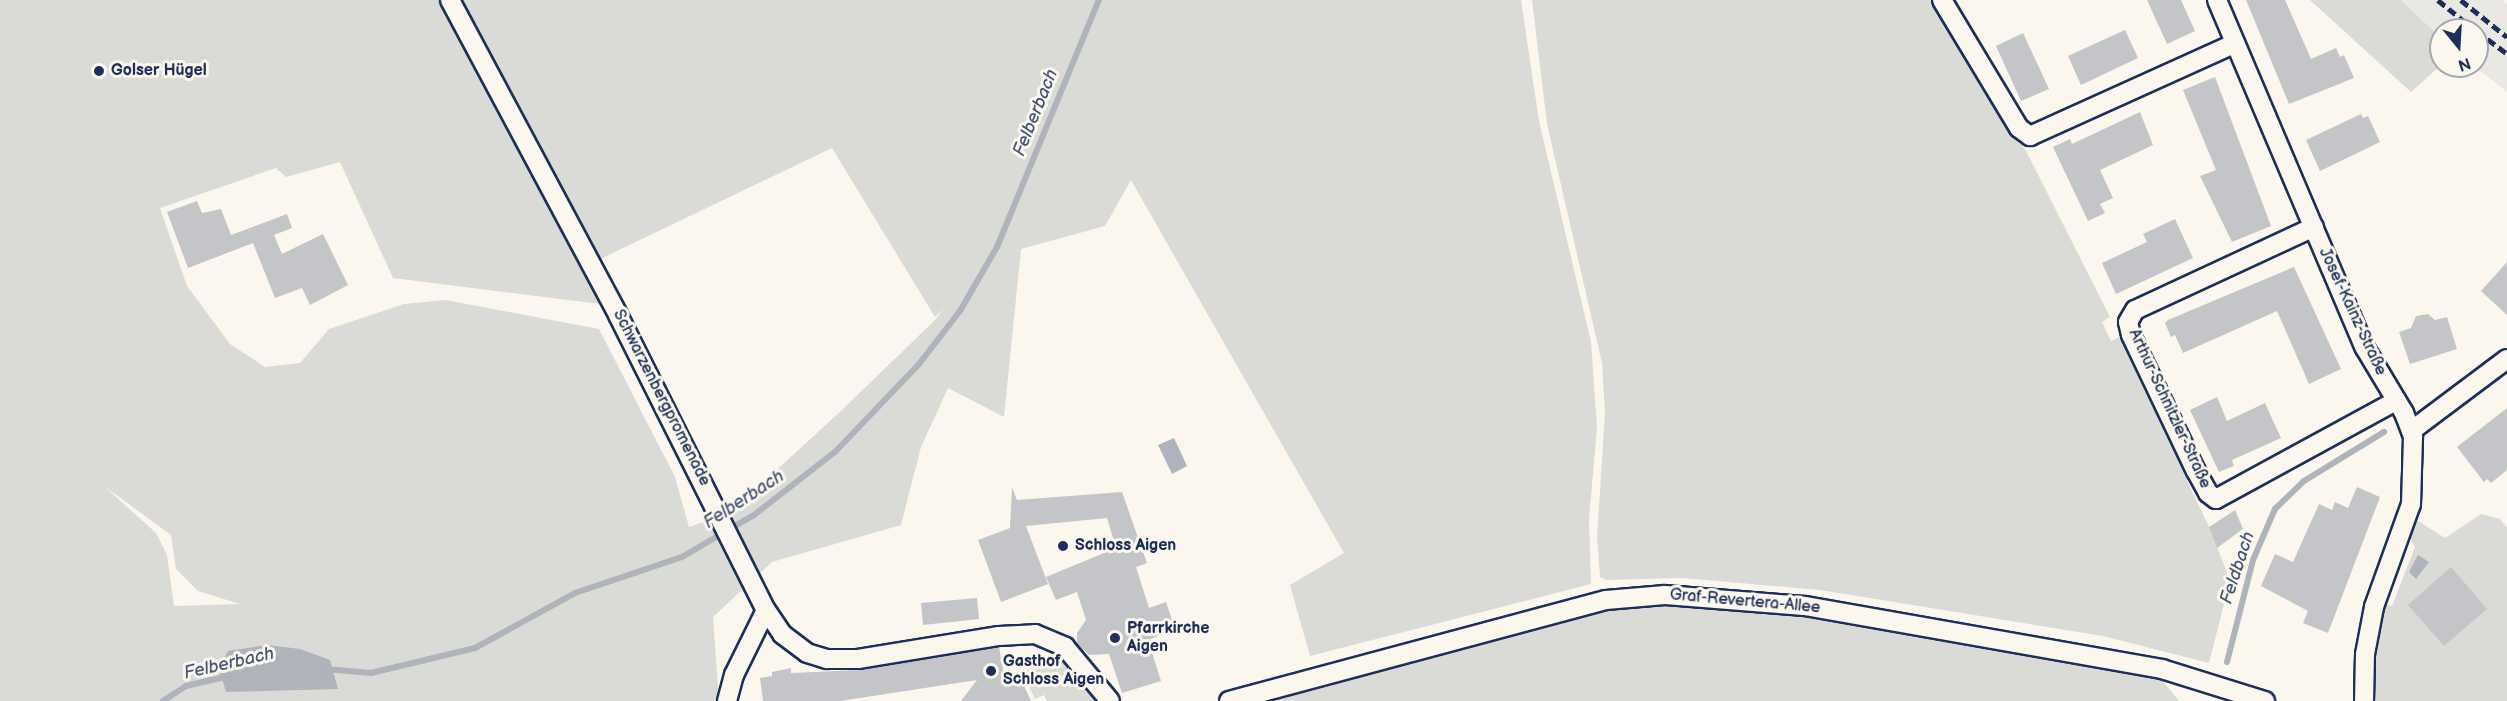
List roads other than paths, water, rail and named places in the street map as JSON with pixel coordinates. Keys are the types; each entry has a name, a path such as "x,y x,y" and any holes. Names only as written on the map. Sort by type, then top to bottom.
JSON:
{"street":[{"name":"Schwarzenbergpromenade","path":"450,0 723,521 766,610 782,634 807,653 827,659 858,659 1014,634 1048,637 1074,656 1110,701"},
{"path":"1942,0 2019,128 2030,136 2234,44"},
{"name":"Josef-Kainz-Straße","path":"2217,0 2365,348 2411,431 2414,468 2411,504 2374,607 2365,654 2364,701"},
{"name":"Arthur-Schnitzler-Straße","path":"2314,227 2135,310 2128,322 2131,335 2196,471 2208,493 2216,499 2396,401"},
{"path":"2411,431 2507,359"},
{"name":"Graf-Revertera-Allee","path":"1229,701 1601,601 1665,594 1805,606 2162,669 2265,701"},
{"path":"727,701 734,675 766,610"}],"water":[{"path":"1174,438 1187,466 1172,474 1158,445"},
{"path":"2418,555 2429,562 2416,579 2409,572"},
{"path":"267,645 300,649 330,660 338,689 226,692 219,668 228,651"}],"waterway":[{"name":"Felberbach","path":"325,669 371,673 475,648 575,593 682,557 754,515 835,452 919,364 960,311 997,247 1099,0"},
{"name":"Feldbach","path":"2227,662 2253,560 2275,509 2304,481 2384,432"},
{"name":"Felberbach","path":"163,701 186,686 229,676"}],"railway":[{"path":"2438,0 2460,18"},
{"path":"2461,0 2507,37"},
{"path":"2489,40 2507,54"}],"place":[{"name":"Golser Hügel","path":"99,71"},
{"name":"Schloss Aigen","path":"1063,546"},
{"name":"Pfarrkirche Aigen","path":"1115,638"},
{"name":"Gasthof Schloss Aigen","path":"991,671"}]}
